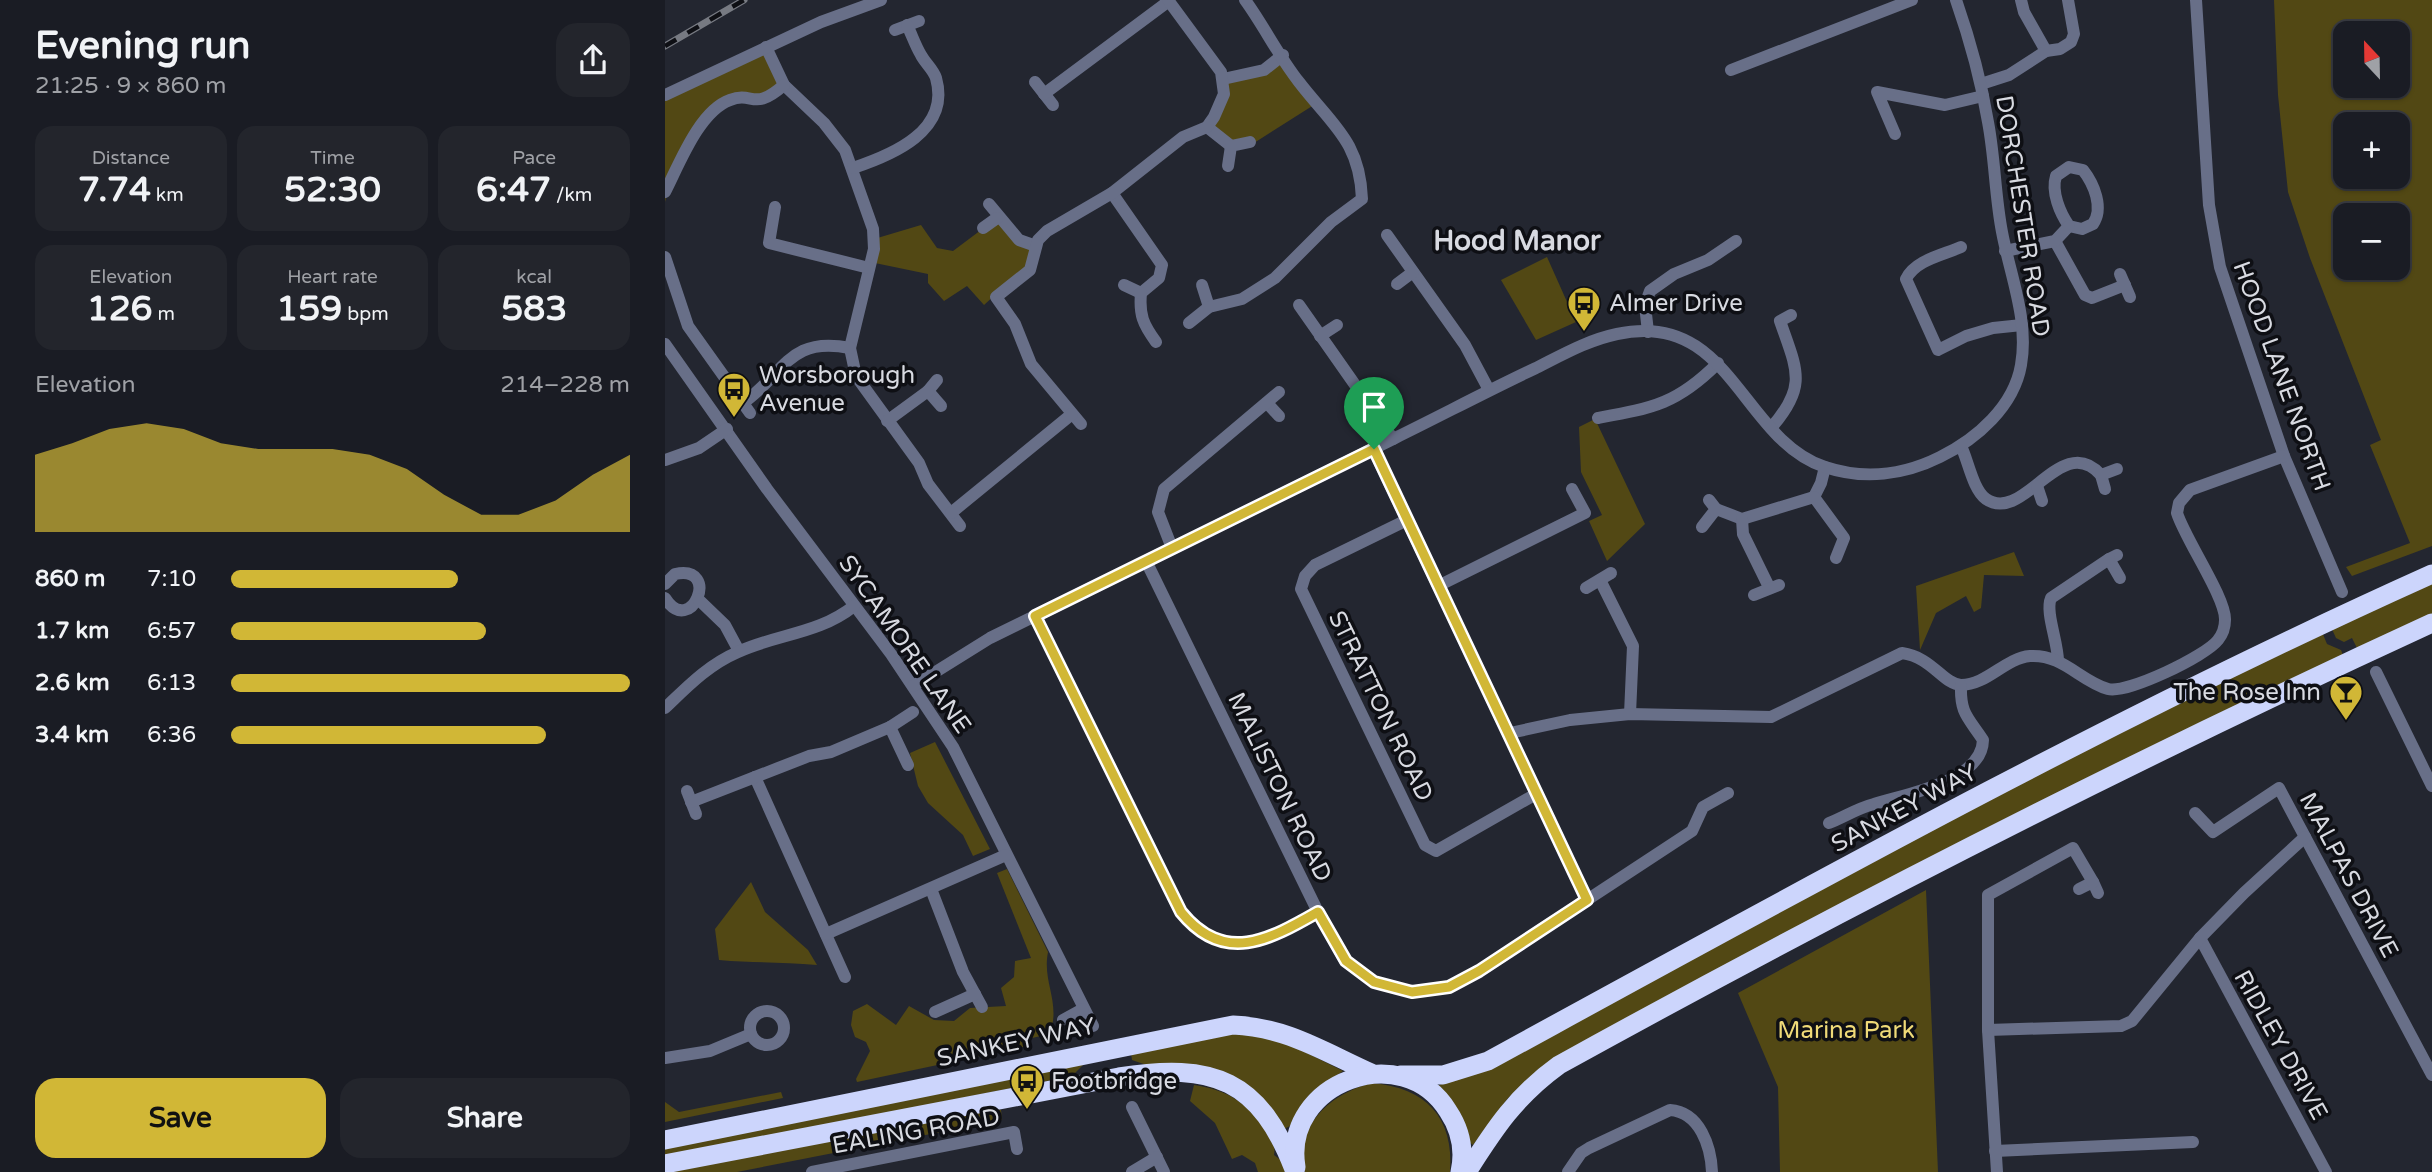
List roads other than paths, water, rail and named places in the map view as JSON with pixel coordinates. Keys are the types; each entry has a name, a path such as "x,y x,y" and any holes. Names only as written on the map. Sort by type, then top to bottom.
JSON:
{"highway":[{"name":"SANKEY WAY","path":"665,1140 1210,1028 1259,1026 1286,1032 1371,1073 1443,1075 1488,1061 1944,813 2323,623 2432,574"},
{"path":"1467,1172 1507,1110 1538,1080 1559,1065 1814,928 2118,771 2432,623"},
{"path":"1105,1049 1119,1077"},
{"path":"665,1164 1119,1077 1174,1071 1223,1079 1248,1096 1269,1117 1296,1172"},
{"path":"1296,1172 1297,1136 1307,1113 1323,1094 1345,1080 1371,1073"},
{"path":"1400,1075 1423,1085 1443,1102 1456,1123 1462,1148 1460,1172"}],"street":[{"path":"665,95 766,47 881,0"},
{"path":"1189,323 1209,307 1242,299 1275,278 1302,254 1331,222 1367,202 1353,149 1297,80 1245,0"},
{"path":"1731,70 1912,0"},
{"name":"DORCHESTER ROAD","path":"913,686 963,653 1035,616 1489,390 1607,337 1648,332 1685,341 1718,363 1771,428 1796,451 1825,467 1850,473 1893,473 1919,466 1961,446 1998,413 2015,385 2021,368 2022,325 2005,251 1982,90 1956,0"},
{"path":"2021,0 2029,23 2046,51"},
{"path":"1895,134 1877,92 1945,105 1982,90 2046,51 2060,49 2070,42 2074,34 2069,0"},
{"name":"HOOD LANE NORTH","path":"2196,0 2213,238 2228,298 2284,456 2342,592"},
{"path":"984,305 1030,270 1035,246 1042,235 1063,219 1112,193 1183,137 1207,127 1224,94 1223,79 1217,65 1169,1 1048,100 1035,82"},
{"path":"853,167 898,151 923,131 933,114 935,75 921,56 907,25"},
{"path":"766,47 784,85 824,124 853,167 874,239 850,348 852,367 860,384 919,463 928,485 960,526"},
{"path":"1223,79 1258,72 1283,55"},
{"path":"667,186 691,142 711,114 732,99 764,100 784,85"},
{"path":"1207,127 1231,146"},
{"path":"1231,146 1250,142"},
{"path":"1228,166 1231,146"},
{"path":"2005,251 2055,241 2069,226 2088,227 2098,214 2091,180 2077,167 2062,170 2054,182 2061,211 2069,226"},
{"path":"1112,193 1162,265 1159,278 1141,293"},
{"path":"989,204 997,218 1019,240 1035,246"},
{"path":"769,243 775,207"},
{"path":"983,228 997,218"},
{"path":"1387,235 1465,345 1489,390"},
{"path":"755,241 869,268"},
{"path":"1648,332 1646,305 1650,291 1674,274 1708,260 1736,241"},
{"path":"2055,241 2085,295 2092,298 2125,285"},
{"path":"1961,247 1917,265 1910,270 1906,279 1938,350 1966,336 1993,328 2022,325"},
{"path":"665,257 688,326 747,408 803,349 816,344 850,348"},
{"path":"1397,284 1413,272"},
{"path":"1124,285 1141,293"},
{"path":"1202,285 1209,307"},
{"path":"1141,293 1142,322 1156,342"},
{"path":"996,297 1015,324 1031,364 1081,424"},
{"path":"1299,305 1392,439"},
{"path":"1771,428 1789,408 1797,382 1780,321 1791,315"},
{"path":"1320,336 1337,325"},
{"name":"SYCAMORE LANE","path":"665,344 913,686 953,747 1093,1026"},
{"path":"1598,418 1649,408 1678,398 1718,363"},
{"path":"887,421 928,391 937,380"},
{"path":"928,391 941,406"},
{"path":"1173,548 1158,512 1164,489 1279,392"},
{"path":"1267,403 1279,416"},
{"path":"951,513 1072,414"},
{"path":"665,460 699,448 727,429"},
{"path":"1961,446 1985,499 1995,503 2015,499 2037,486 2058,466 2070,463 2092,468 2101,475 2105,489"},
{"path":"1374,449 1587,900"},
{"path":"1510,733 1570,720 1630,714 1771,717 1902,653 1925,659 1948,681 1961,685 1982,679 2011,662 2029,656 2058,661 2106,688 2120,690 2133,687 2217,641 2223,632 2224,612 2179,522 2179,503 2190,490 2284,456"},
{"path":"1702,527 1713,504 1742,519 1814,497 1825,467"},
{"path":"2101,475 2117,469"},
{"path":"2037,486 2042,501"},
{"path":"1440,585 1584,513 1572,489"},
{"path":"1814,497 1845,538 1836,558"},
{"path":"1742,519 1742,534 1774,586 1754,595"},
{"name":"STRATTON ROAD","path":"1407,520 1315,565 1305,576 1301,589 1425,845 1436,851 1536,794"},
{"path":"2058,661 2058,642 2048,610 2051,598 2113,557 2120,578"},
{"name":"MALISTON ROAD","path":"1146,561 1318,912 1346,961 1374,982 1412,992 1449,987 1479,971 1692,831 1703,807 1728,793"},
{"path":"665,584 675,574 688,573 698,581 698,599 690,607 679,609 665,598"},
{"path":"1586,588 1606,577 1633,646 1630,714"},
{"path":"698,599 725,625 739,651"},
{"path":"665,708 698,675 739,651 826,625 854,606"},
{"path":"1035,616 1181,912 1191,924 1202,934 1220,941 1253,943 1272,938 1318,912"},
{"path":"2376,672 2432,786"},
{"path":"1829,823 1873,804 1927,790 1976,761 1983,752 1983,740 1965,718 1961,704 1961,685"},
{"path":"691,802 809,755 831,752 890,727 913,712"},
{"path":"890,727 908,765"},
{"path":"755,777 845,977"},
{"name":"MALPAS DRIVE","path":"2195,813 2213,832 2279,788 2432,1075"},
{"path":"1988,1030 2121,1026 2132,1021 2200,938 2243,892 2305,837"},
{"path":"1997,1172 1988,1030 1987,895 2073,848 2095,888 2079,889"},
{"path":"826,934 1006,855"},
{"path":"931,889 982,1007"},
{"name":"RIDLEY DRIVE","path":"2200,938 2326,1172"},
{"path":"935,1012 975,994"},
{"path":"1063,1020 1083,1009"},
{"path":"665,1058 710,1051 751,1034"},
{"path":"1132,1107 1164,1172"},
{"path":"1568,1172 1581,1153 1589,1148 1670,1110 1680,1111 1699,1129 1711,1158 1712,1172"},
{"name":"EALING ROAD","path":"813,1172 1014,1132 1017,1149"},
{"path":"1995,1151 2193,1142"},
{"path":"1132,1172 1157,1157"}],"railway":[{"path":"665,46 744,0"}],"place":[{"name":"Almer Drive","path":"1584,333"},
{"name":"Worsborough Avenue","path":"734,419"},
{"name":"The Rose Inn","path":"2346,722"},
{"name":"Footbridge","path":"1027,1111"}],"district":[{"name":"Hood Manor","path":"1517,240"}],"park label":[{"name":"Marina Park","path":"1846,1030"}]}
